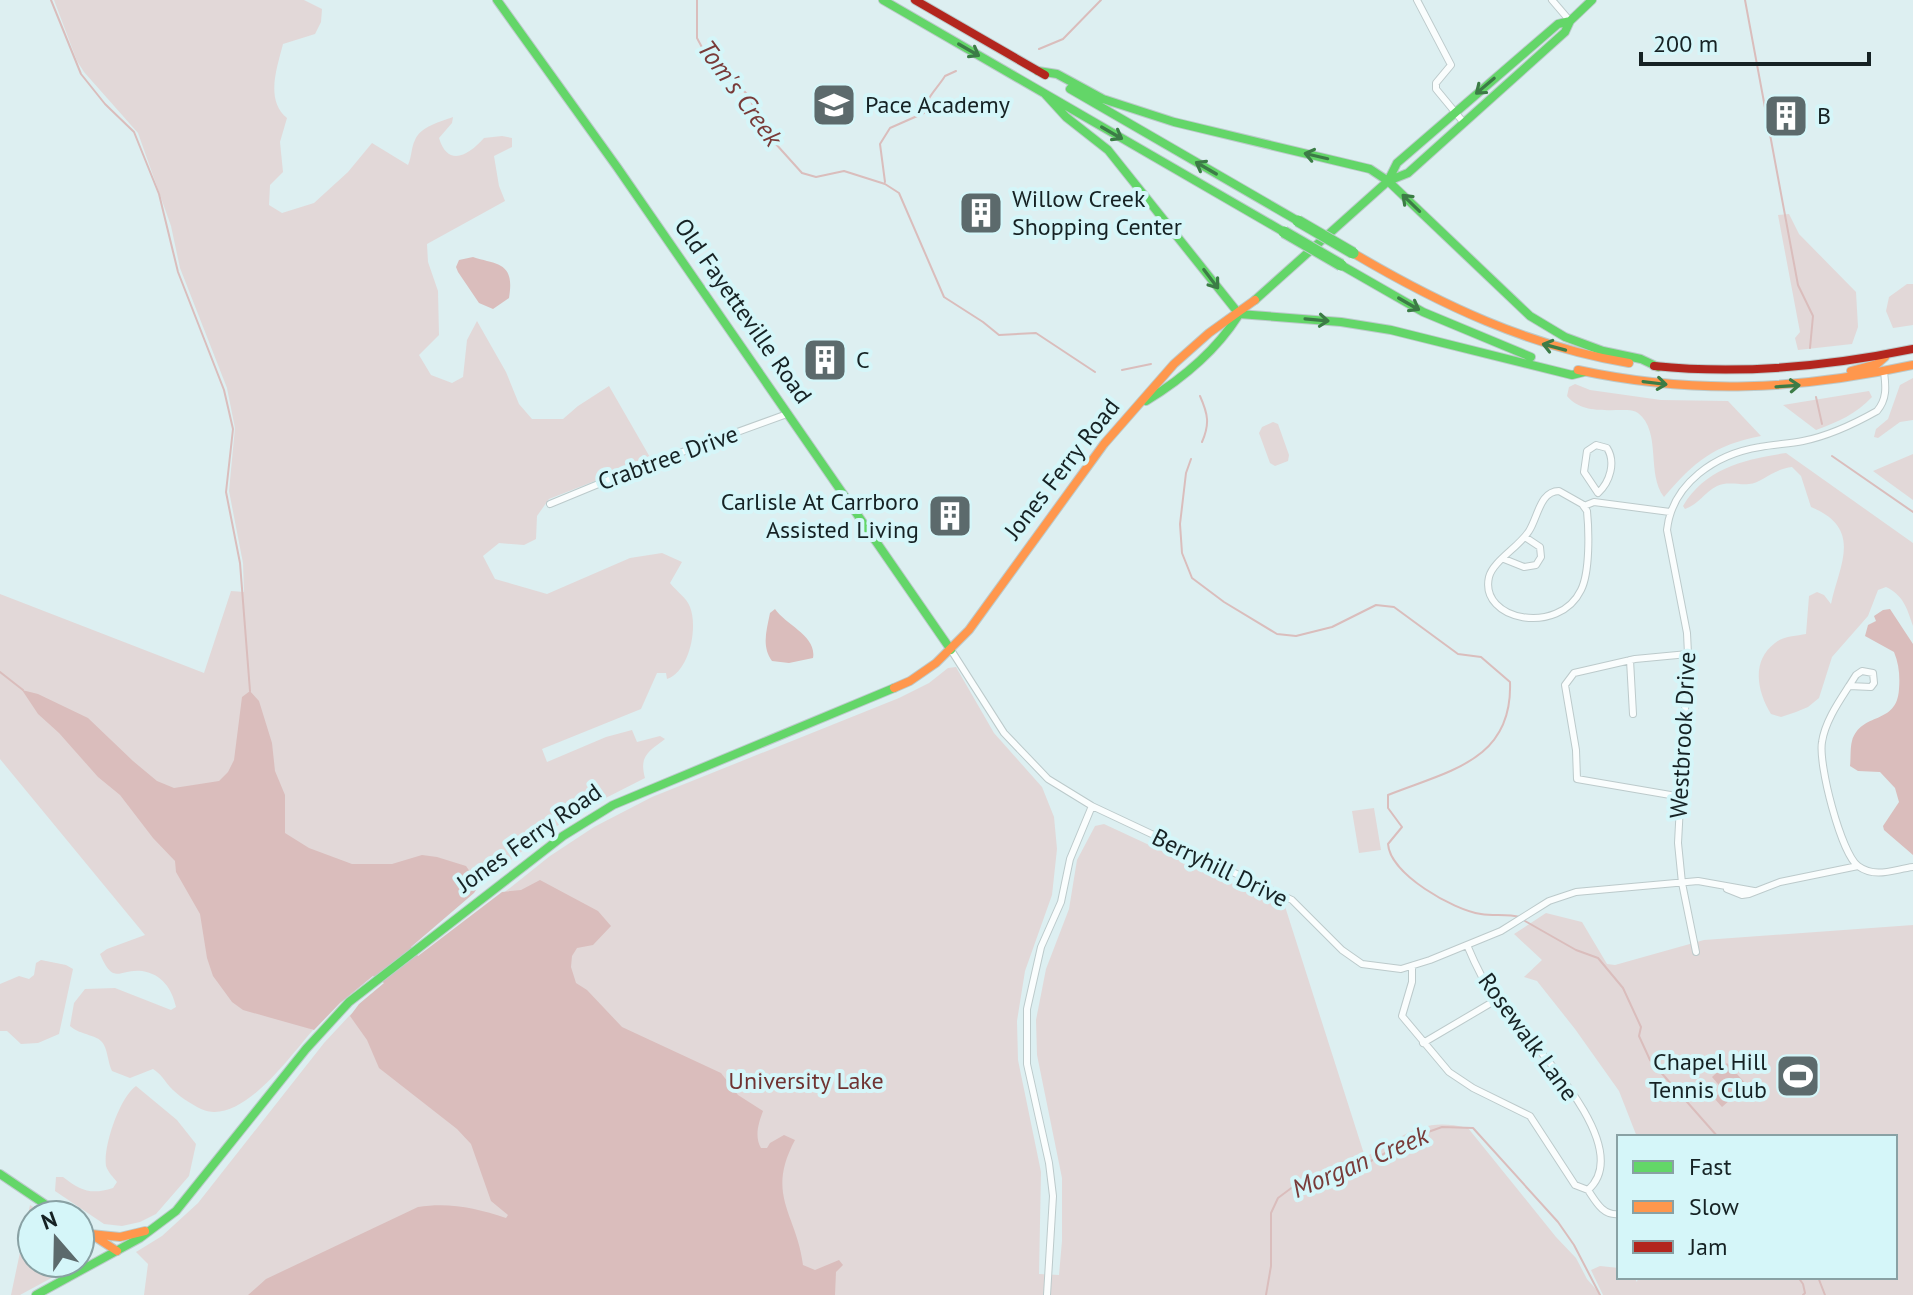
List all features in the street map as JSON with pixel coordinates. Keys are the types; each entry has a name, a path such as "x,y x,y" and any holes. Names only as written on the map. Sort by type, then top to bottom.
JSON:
{"main road":[{"name":"Old Fayetteville Road","path":"497,0 951,650"},
{"path":"883,0 1423,312 1537,359 1584,372 1640,382 1711,388 1781,387 1833,382 1913,365"},
{"path":"915,0 1434,299 1547,346 1658,367 1706,372 1780,371 1827,366 1913,349"},
{"name":"Jones Ferry Road","path":"1388,181 1404,177 1565,32 1570,21 1592,0"},
{"name":"Jones Ferry Road","path":"36,1295 160,1225 197,1188 306,1049 349,1002 563,836 613,805 910,681 951,650 984,611 1104,444 1142,403 1163,392 1220,341 1239,314 1388,181 1397,163 1455,111 1558,24 1570,21"},
{"path":"1038,71 1057,74 1103,99 1149,114 1363,167 1388,181 1530,316 1565,337 1658,367"},
{"path":"1045,94 1052,106 1089,132 1126,170 1239,314 1341,322 1391,330 1572,375 1584,372"},
{"path":"1833,382 1842,374 1877,364 1885,355"},
{"path":"1884,372 1890,364 1913,355"},
{"path":"0,1174 37,1199"},
{"path":"96,1235 120,1237 160,1225"},
{"path":"96,1237 117,1251"}],"street":[{"path":"1417,0 1450,62 1449,70 1435,86 1464,123"},
{"path":"1552,0 1570,21"},
{"path":"1594,502 1670,512 1679,494 1693,478 1719,461 1758,447 1821,436 1877,411 1886,393 1884,372"},
{"name":"Crabtree Drive","path":"550,504 630,471 787,414"},
{"path":"1584,506 1599,497 1584,472 1587,451 1596,445 1607,448 1611,458 1609,482 1598,493"},
{"path":"1559,491 1584,506 1587,515 1587,572 1581,591 1563,611 1536,619 1517,616 1502,608 1488,586 1493,567 1525,537 1544,497 1549,492 1559,491"},
{"name":"Westbrook Drive","path":"1670,512 1667,530 1687,633 1688,654 1678,843 1682,883 1696,952"},
{"path":"1504,559 1524,567 1536,565 1541,557 1540,547 1525,537"},
{"name":"Berryhill Drive","path":"951,650 984,705 1019,751 1048,779 1092,806 1292,900 1342,950 1362,964 1401,969 1412,966 1506,928 1555,898 1576,892 1698,881 1719,884 1742,895 1802,877 1858,866 1881,873 1913,867"},
{"path":"1682,797 1577,779 1576,750 1565,690 1567,679 1574,673 1630,660 1688,654"},
{"path":"1630,660 1633,714"},
{"path":"1849,686 1836,706 1821,747 1822,769 1841,837 1858,866"},
{"path":"1047,1295 1053,1196 1049,1163 1027,1064 1027,1009 1041,947 1061,902 1070,859 1092,806"},
{"path":"1836,871 1850,857"},
{"name":"Rosewalk Lane","path":"1412,966 1412,982 1402,1016 1423,1043 1449,1072 1473,1088 1530,1116 1575,1185 1588,1190 1594,1185 1601,1164 1601,1145 1594,1130 1547,1057 1496,1000 1467,945"},
{"path":"1423,1043 1496,1000"},
{"path":"1588,1190 1600,1208 1611,1215 1617,1214"}],"green space":[{"path":"54,0 304,0 322,9 321,22 315,34 283,44 274,83 276,102 287,118 280,142 283,172 270,185 269,205 282,213 314,203 348,172 372,143 408,165 418,135 431,125 453,117 452,123 439,138 453,156 466,153 484,138 512,138 512,147 494,156 505,201 427,244 428,262 438,291 439,335 419,355 431,375 452,383 463,377 467,340 477,321 506,372 519,404 532,419 563,419 609,386 651,459 549,499 537,516 536,539 524,545 499,543 483,556 495,579 547,594 630,558 662,553 682,562 670,583 690,607 692,616 692,636 686,658 675,674 667,679 666,673 657,673 641,709 542,749 547,762 606,737 632,730 637,742 660,736 665,739 644,759 645,778 582,810 543,835 351,985 309,1028 313,1030 278,1071 248,1099 216,1112 201,1109 184,1099 153,1069 130,1078 112,1071 102,1041 70,1026 74,1003 85,989 115,988 171,1010 176,1007 169,988 155,975 142,971 118,974 109,970 100,954 145,935 0,759 0,594 204,673 231,591 244,592 243,563 229,491 235,428 227,388 180,268 171,226 138,133 77,61"},
{"path":"1789,214 1799,234 1856,292 1858,327 1852,344 1798,350 1795,338 1800,332 1778,215"},
{"path":"1907,284 1913,284 1913,325 1893,328 1886,311 1889,297"},
{"path":"1913,378 1913,420 1900,422 1878,438 1874,437 1876,429 1888,419 1900,385"},
{"path":"1575,384 1590,390 1661,400 1728,401 1761,436 1730,444 1706,456 1664,497 1656,477 1650,431 1645,421 1633,411 1595,410 1575,403 1567,396 1569,387"},
{"path":"1869,391 1872,397 1860,408 1816,430 1783,405"},
{"path":"1273,422 1278,424 1289,455 1288,461 1275,466 1270,463 1259,433 1262,427"},
{"path":"1786,453 1913,543 1913,626 1897,594 1886,587 1878,590 1868,616 1832,657 1819,698 1808,707 1781,717 1771,714 1762,696 1759,667 1767,650 1778,641 1806,634 1809,596 1817,592 1831,604 1844,549 1838,526 1811,507 1801,476 1792,467 1754,483 1721,485 1690,507 1685,509 1683,506 1692,493 1715,474 1742,462"},
{"path":"1913,454 1913,500 1873,471"},
{"name":"University Lake","path":"956,667 994,733 1042,787 1054,817 1057,849 1052,895 1025,971 1017,1021 1018,1060 1041,1172 1039,1274 1059,1275 1062,1178 1037,1055 1036,1020 1046,969 1069,909 1077,860 1095,826 1104,824 1259,896 1264,889 1282,897 1365,1157 1413,1130 1437,1125 1468,1128 1576,1258 1587,1279 1601,1295 144,1295 148,1264 136,1252 162,1236 198,1203 324,1043 350,1015 550,856 594,827 652,797 899,698 929,683 948,668"},
{"path":"1374,808 1381,850 1359,853 1352,811"},
{"name":"Chapel Hill Tennis Club","path":"1546,913 1582,922 1607,964 1615,965 1704,940 1913,925 1913,1295 1603,1295 1591,1270 1600,1266 1617,1268 1617,1279 1635,1279 1637,1282 1638,1279 1897,1279 1897,1135 1636,1135 1619,1091 1575,1029 1537,981 1524,977 1542,960 1514,934"},
{"path":"41,960 73,969 59,1034 38,1043 21,1044 7,1031 0,1031 0,984 19,976 29,979 34,975 36,963"},
{"path":"136,1086 177,1120 196,1144 189,1176 156,1214 122,1226 104,1224 96,1219 96,1199 67,1199 55,1191 56,1177 63,1177 86,1190 113,1188 117,1182 106,1166 107,1147 119,1111"},
{"path":"16,1271 16,1279 50,1279 20,1295 11,1295"}],"shaded area":[{"path":"473,257 497,264 507,271 509,298 493,309 479,303 456,267 459,260"},
{"path":"775,609 806,637 813,650 813,658 789,663 772,661 766,637 770,613"},
{"path":"1890,609 1913,644 1913,855 1884,830 1883,826 1899,802 1895,788 1880,772 1858,771 1850,766 1851,744 1857,732 1863,725 1886,714 1897,701 1899,675 1894,652 1865,636 1868,625 1876,621 1874,616"},
{"name":"University Lake","path":"22,690 38,694 88,718 157,781 174,788 219,781 228,772 234,760 242,697 250,691 259,701 272,743 275,771 285,795 285,833 309,848 352,864 392,864 422,855 437,857 466,866 479,885 474,893 411,947 418,956 502,892 521,890 540,880 598,911 611,926 593,945 577,948 572,956 571,967 576,983 587,990 622,1027 721,1073 738,1095 763,1111 758,1134 761,1148 767,1148 784,1135 795,1140 786,1159 783,1176 786,1204 803,1265 815,1270 839,1260 843,1265 836,1272 835,1295 248,1295 266,1279 418,1207 452,1206 506,1218 508,1215 491,1201 471,1144 457,1129 379,1068 367,1040 350,1016 384,983 373,976 314,1030 243,1010 232,1002 213,976 200,914 176,872 175,861 120,795 98,777 38,714"},
{"path":"1727,1063 1747,1085 1722,1107 1714,1098 1723,1090 1712,1077"}],"waterway":[{"path":"51,0 81,74 105,104 134,132 159,194 178,272 224,390 233,429 226,492 240,563 250,691"},
{"name":"Tom's Creek","path":"697,0 697,38 705,53 748,95 766,133 802,173 816,177 844,171 885,184 899,193 944,297 999,335 1036,333 1095,372"},
{"path":"1039,49 1063,39 1101,0"},
{"path":"1745,0 1798,285 1813,316 1810,348"},
{"path":"885,182 880,144 890,128 924,113 929,98 945,76 956,71"},
{"name":"Tom's Creek","path":"1122,370 1151,364"},
{"name":"Tom's Creek","path":"1200,396 1207,419 1202,442"},
{"path":"1816,397 1822,424"},
{"path":"1832,456 1913,512"},
{"name":"Tom's Creek","path":"1191,459 1186,473 1180,524 1182,553 1192,578 1224,602 1277,634 1296,636 1332,627 1376,605 1394,607 1458,654 1481,657 1510,682 1508,709 1501,730 1489,746 1454,770 1388,795 1388,808 1402,827 1388,844 1399,867 1440,898 1481,914 1520,917"},
{"name":"Morgan Creek","path":"0,672 23,690"},
{"name":"Tom's Creek","path":"1525,921 1576,950 1598,958 1623,988 1641,1027 1639,1036 1650,1060 1716,1135"},
{"name":"Morgan Creek","path":"1266,1295 1271,1266 1271,1213 1278,1198 1298,1183 1367,1163 1417,1136 1442,1127 1473,1128 1558,1222 1600,1295"},
{"path":"1799,1279 1803,1295"},
{"path":"1819,1279 1825,1295"}],"traffic: fast":[{"path":"497,0 617,167 951,650"},
{"path":"883,0 1284,232"},
{"path":"1388,181 1408,173 1565,32 1570,21 1592,0"},
{"path":"1255,300 1388,181 1397,163 1558,24 1570,21"},
{"path":"1038,71 1057,74 1103,99 1174,122 1370,169 1388,181 1530,316 1565,337 1658,367"},
{"path":"1070,89 1298,221"},
{"path":"1045,94 1066,117 1108,150 1239,314 1341,322 1391,330 1572,375 1584,372"},
{"path":"1298,221 1353,253"},
{"path":"1284,232 1341,265"},
{"path":"1341,265 1423,312 1531,357"},
{"path":"1146,401 1197,364 1238,316"},
{"path":"36,1295 140,1238 176,1211 306,1049 349,1002 563,836 613,805 894,688"},
{"path":"0,1174 37,1199"}],"traffic: slow":[{"path":"1353,253 1419,290 1486,321 1556,346 1629,363"},
{"path":"894,688 936,663 969,630 1104,444 1174,364 1209,333 1255,300"},
{"path":"1851,371 1877,364 1885,357"},
{"path":"1578,370 1663,383 1746,386 1828,380 1913,365"},
{"path":"96,1235 120,1237 145,1231"},
{"path":"96,1237 117,1251"}],"traffic: jam":[{"path":"915,0 1045,75"},
{"path":"1654,366 1719,370 1784,368 1848,361 1913,349"}],"place":[{"name":"Pace Academy","path":"834,105"},
{"name":"B","path":"1786,116"},
{"name":"Willow Creek Shopping Center","path":"981,213"},
{"name":"C","path":"825,360"},
{"name":"Carlisle At Carrboro Assisted Living","path":"950,516"},
{"name":"Chapel Hill Tennis Club","path":"1798,1076"}]}
